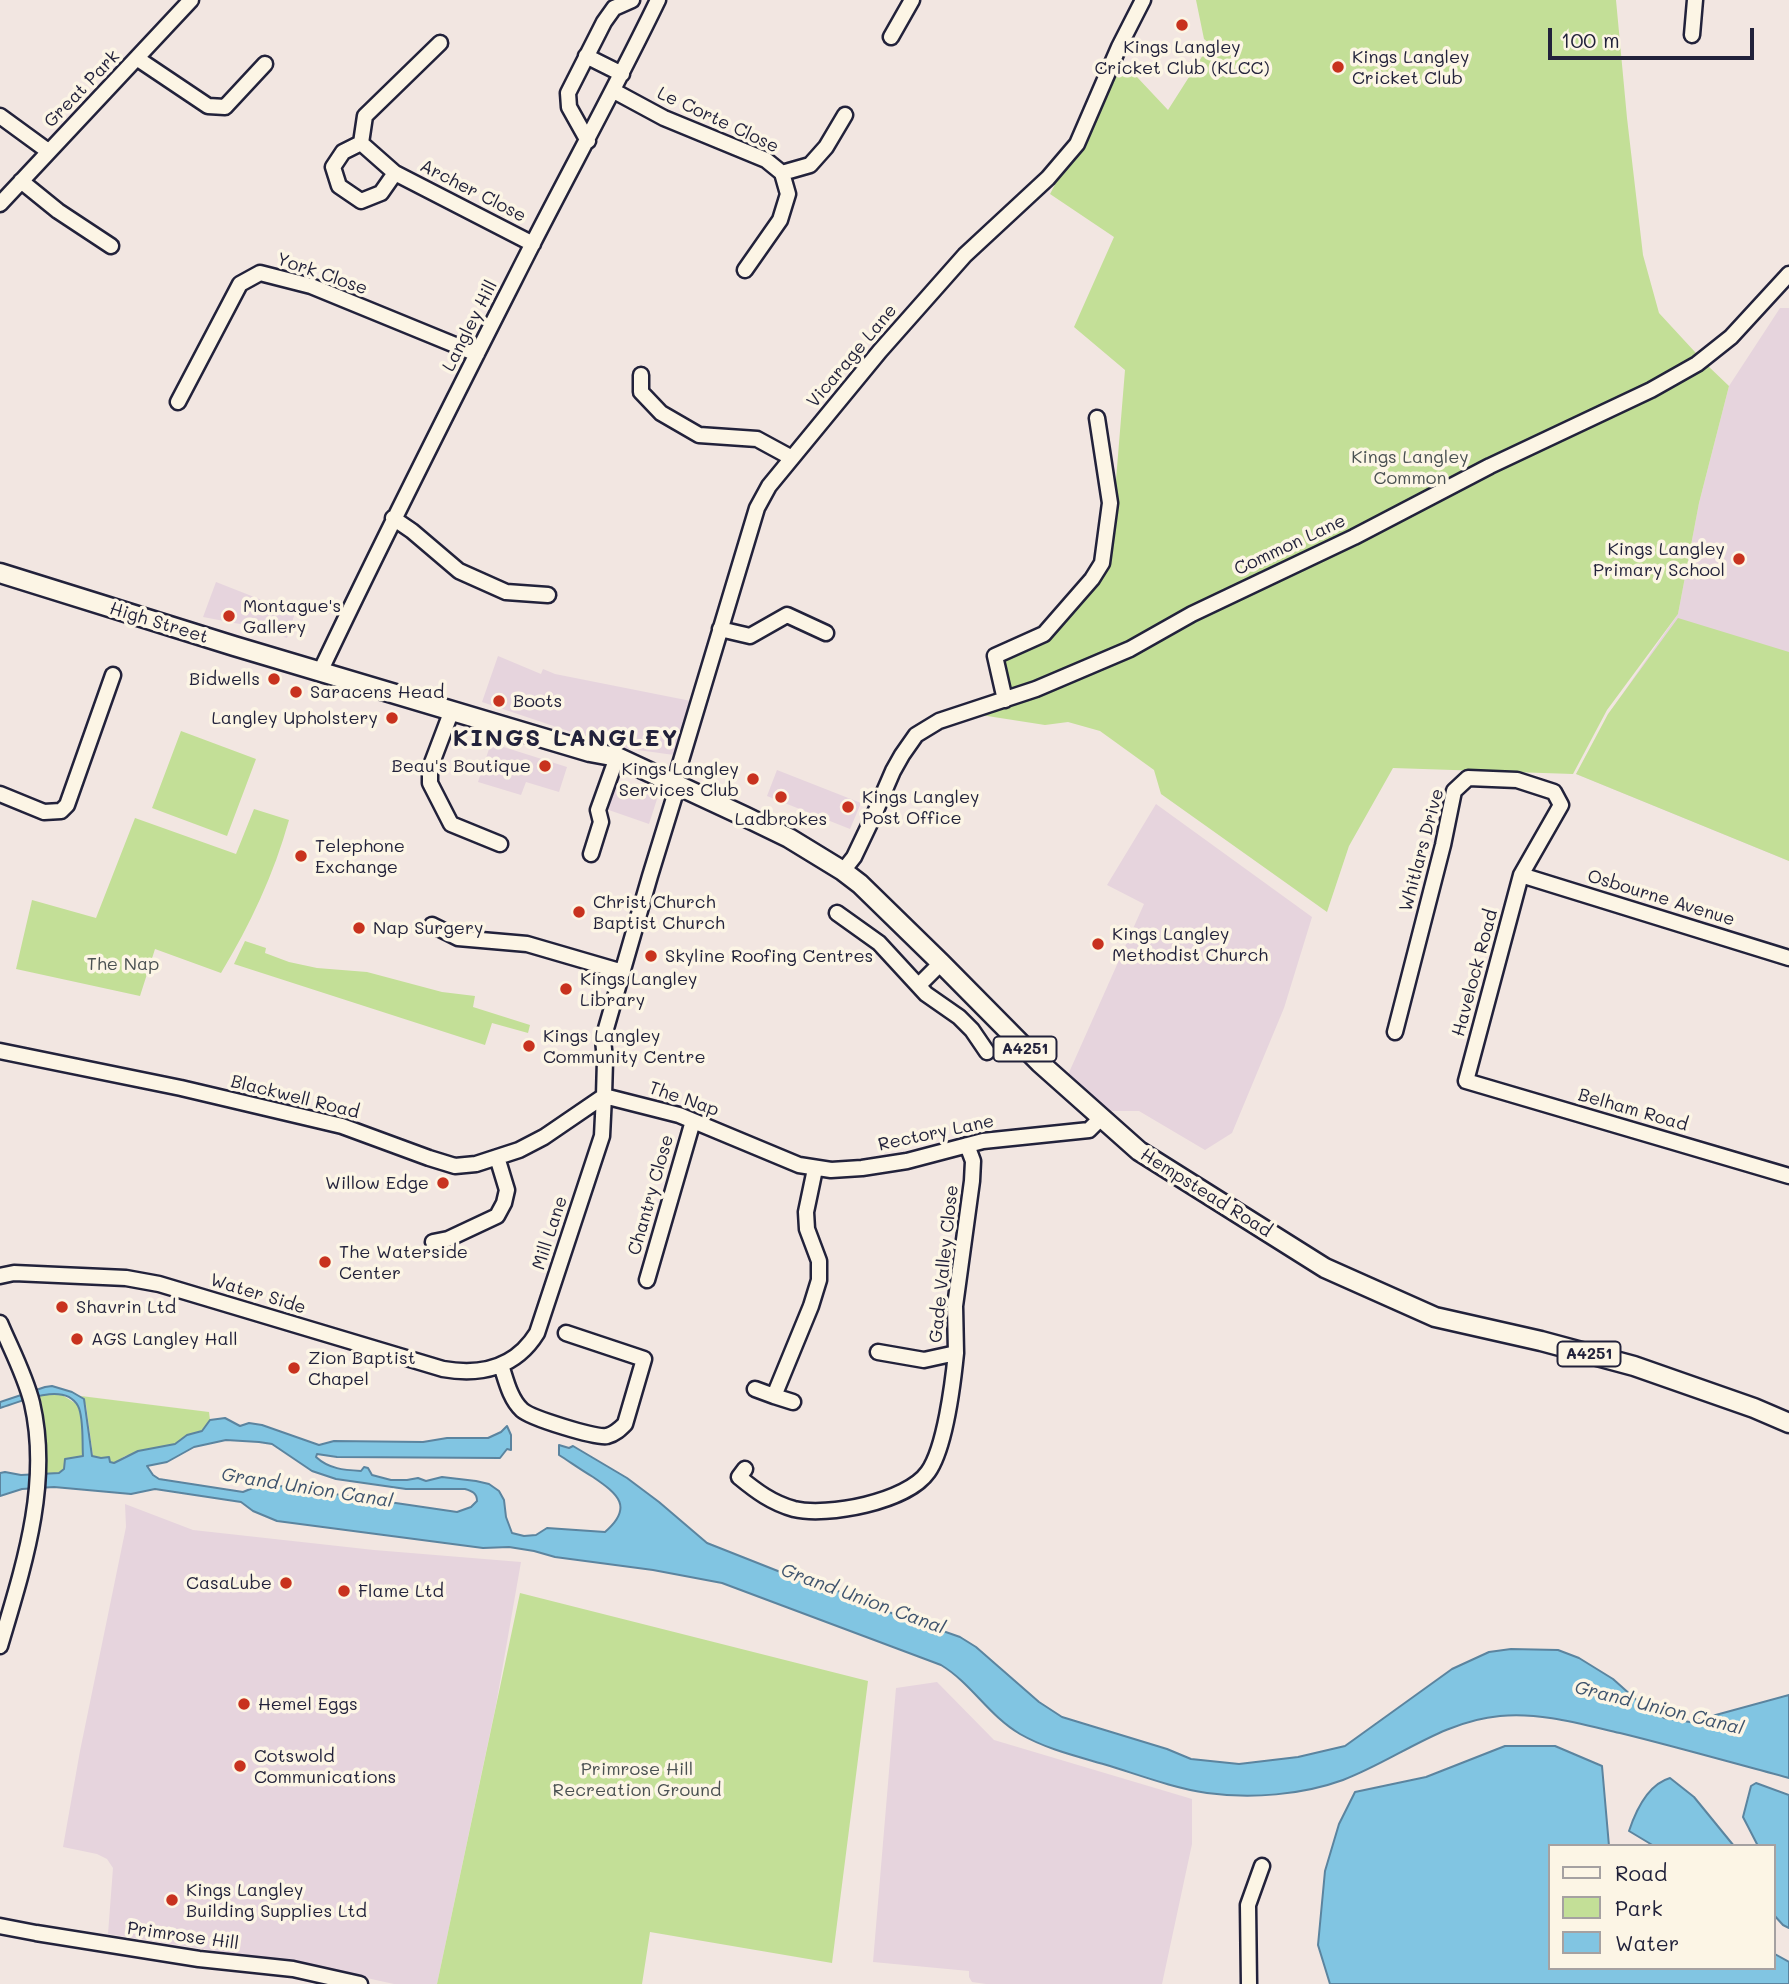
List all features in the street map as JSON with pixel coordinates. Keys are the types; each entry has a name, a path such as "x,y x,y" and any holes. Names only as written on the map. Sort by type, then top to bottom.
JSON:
{"main road":[{"name":"High Street","path":"0,573 320,672 590,752 617,757 676,785"},
{"name":"Hempstead Road","path":"676,785 789,838 843,871 860,884 1040,1063 1139,1152 1325,1268 1434,1317 1634,1366 1789,1423"}],"street":[{"name":"Great Park","path":"0,204 191,0"},
{"path":"588,141 569,107 568,93 604,22 614,8 632,0"},
{"name":"Langley Hill","path":"320,672 393,519 533,243 614,91 658,0"},
{"path":"891,37 912,0"},
{"name":"Vicarage Lane","path":"676,785 757,508 769,486 880,351 965,255 1048,177 1077,145 1119,47 1143,0"},
{"path":"1692,35 1695,0"},
{"path":"361,143 365,116 440,43"},
{"path":"586,56 622,74"},
{"path":"138,59 208,106 225,107 265,64"},
{"name":"Le Corte Close","path":"614,91 664,118 766,160 782,173 788,194 780,220 745,270"},
{"path":"782,173 810,165 845,115"},
{"path":"0,116 48,151"},
{"name":"Archer Close","path":"395,173 381,193 361,201 339,186 333,167 343,152 361,143 395,173 533,243"},
{"path":"21,181 58,211 111,246"},
{"name":"York Close","path":"178,402 240,284 260,273 311,286 477,354"},
{"name":"Common Lane","path":"843,871 874,816 893,771 916,735 939,721 1036,689 1130,649 1192,614 1354,537 1490,466 1651,390 1697,364 1731,337 1789,274"},
{"path":"641,375 641,392 661,412 699,435 757,439 792,458"},
{"path":"1005,699 995,656 1044,634 1092,579 1102,563 1110,503 1097,418"},
{"path":"393,519 412,531 459,570 506,593 548,595"},
{"path":"720,629 750,636 787,615 826,633"},
{"path":"0,794 44,812 61,811 66,805 113,675"},
{"path":"452,710 430,768 430,783 451,824 500,844"},
{"path":"591,854 601,822 598,810 617,757"},
{"name":"Whitlars Drive","path":"1395,1032 1443,845 1454,791 1468,778 1517,780 1554,792 1561,805 1521,875"},
{"path":"604,1096 603,1039 676,785"},
{"name":"Osbourne Avenue","path":"1521,875 1789,958"},
{"name":"Havelock Road","path":"1465,1081 1521,875"},
{"path":"837,913 879,943 926,994 959,1017 987,1052"},
{"path":"432,925 458,937 527,944 623,972"},
{"path":"919,985 941,963"},
{"name":"Blackwell Road","path":"0,1051 181,1088 342,1126 455,1166 477,1164 519,1150 544,1137 604,1096"},
{"name":"Belham Road","path":"1465,1081 1789,1176"},
{"name":"The Nap","path":"604,1096 679,1115 799,1165 815,1169"},
{"name":"Mill Lane","path":"501,1365 529,1346 537,1332 602,1136 604,1096"},
{"name":"Rectory Lane","path":"815,1169 862,1168 907,1161 983,1141 1089,1130 1102,1117"},
{"name":"Chantry Close","path":"647,1280 693,1121"},
{"name":"Gade Valley Close","path":"878,1352 925,1360 956,1353 956,1306 972,1181 973,1161 967,1145"},
{"path":"433,1242 448,1239 497,1216 507,1190 497,1157"},
{"path":"774,1395 819,1280 819,1261 807,1229 806,1212 815,1169"},
{"name":"Water Side","path":"0,1276 14,1273 126,1278 159,1284 443,1369 460,1372 482,1371 501,1365"},
{"path":"0,1323 31,1401 37,1429 39,1463 30,1538 0,1646"},
{"path":"501,1365 510,1392 522,1410 537,1418 596,1435 606,1436 618,1431 625,1424 649,1361 566,1333"},
{"path":"739,1477 775,1503 796,1510 818,1511 869,1504 909,1488 926,1474 936,1458 953,1381 956,1353"},
{"path":"755,1389 793,1402"},
{"path":"1250,1984 1248,1905 1262,1866"},
{"name":"Primrose Hill","path":"0,1926 199,1959 293,1969 360,1984"}],"shaded area":[{"name":"Kings Langley Primary School","path":"1780,308 1789,308 1789,861 1576,774 1612,709 1678,614 1699,503 1729,386"},
{"path":"216,582 295,613 287,638 245,625 203,617"},
{"path":"498,656 541,674 543,669 555,674 691,701 674,755 616,747 482,702"},
{"path":"491,743 567,767 559,792 526,782 521,795 478,782"},
{"path":"777,770 861,803 850,829 767,796"},
{"path":"613,780 658,796 649,824 603,808"},
{"path":"1156,804 1312,917 1284,1008 1232,1133 1205,1150 1139,1111 1107,1111 1067,1077 1144,904 1107,885"},
{"path":"125,1504 193,1530 374,1550 521,1562 496,1705 437,1984 394,1984 317,1967 108,1934 113,1868 107,1859 97,1854 63,1847 126,1527"},
{"path":"937,1682 994,1740 1192,1799 1192,1844 1162,1984 986,1984 972,1982 969,1971 873,1962 896,1688"}],"green space":[{"name":"Kings Langley Common","path":"1196,0 1616,0 1643,255 1659,313 1729,386 1699,503 1678,614 1607,710 1573,774 1393,768 1349,846 1327,912 1161,794 1154,770 1100,731 1068,722 1045,725 968,713 1008,701 1000,659 1049,639 1099,584 1109,565 1125,370 1074,327 1114,237 1050,194 1121,60 1168,110 1210,44 1204,39"},
{"path":"1678,618 1789,652 1789,861 1576,774 1608,714"},
{"path":"181,731 256,759 227,836 152,808"},
{"path":"254,809 289,820 260,899 221,973 155,949 140,996 16,969 32,900 96,918 135,818 236,854"},
{"path":"245,941 266,948 265,953 289,962 317,968 367,972 442,992 475,996 473,1007 530,1025 528,1033 492,1023 485,1045 234,964"},
{"path":"59,1393 78,1405 83,1457 59,1473 43,1474 46,1435 40,1396"},
{"path":"81,1396 209,1412 210,1420 202,1431 188,1435 175,1444 125,1456 110,1463 108,1457 93,1456 86,1405"},
{"name":"Primrose Hill Recreation Ground","path":"520,1593 868,1681 832,1963 650,1932 642,1984 437,1984"}],"water":[{"path":"52,1386 72,1392 84,1399 92,1456 109,1457 110,1462 114,1463 138,1451 175,1444 187,1435 202,1431 210,1420 225,1418 240,1426 249,1423 262,1425 319,1445 334,1441 423,1442 447,1438 488,1438 507,1426 511,1435 511,1450 507,1449 500,1458 337,1457 317,1454 316,1457 337,1468 361,1471 364,1467 368,1468 372,1475 391,1480 418,1478 426,1481 442,1477 489,1484 499,1491 504,1500 512,1533 524,1536 536,1535 547,1528 605,1532 619,1515 619,1502 610,1489 559,1455 559,1445 569,1448 573,1446 627,1478 707,1543 960,1637 976,1647 1039,1702 1062,1717 1191,1759 1239,1764 1298,1757 1345,1746 1452,1669 1489,1652 1511,1649 1558,1650 1579,1658 1613,1679 1641,1704 1664,1718 1690,1722 1789,1695 1789,1778 1590,1726 1545,1717 1515,1715 1479,1719 1458,1725 1363,1772 1311,1789 1241,1796 1182,1788 1064,1753 1031,1740 1009,1727 962,1681 941,1665 722,1583 653,1570 555,1557 509,1547 483,1548 277,1521 253,1511 241,1502 155,1489 131,1494 54,1487 22,1489 0,1496 0,1473 59,1473 64,1469 65,1459 83,1456 81,1417 78,1406 71,1399 63,1395 42,1395 0,1408 0,1402","holes":["226,1440 272,1444 312,1471 336,1479 406,1489 465,1489 474,1493 477,1501 471,1507 457,1512 273,1485 260,1485 243,1492 159,1479 147,1466 167,1462 194,1447"]},
{"path":"1505,1746 1555,1746 1602,1766 1609,1844 1548,1844 1548,1970 1775,1970 1775,1954 1789,1962 1789,1984 1330,1984 1318,1945 1325,1871 1339,1824 1355,1792 1426,1777"},
{"path":"1670,1778 1694,1797 1732,1844 1651,1844 1629,1831 1640,1807 1662,1781"},
{"path":"1756,1783 1789,1795 1789,1928 1775,1916 1775,1844 1757,1844 1743,1817 1751,1786"}],"place":[{"name":"Kings Langley Cricket Club (KLCC)","path":"1182,25"},
{"name":"Kings Langley Cricket Club","path":"1338,67"},
{"name":"Kings Langley Primary School","path":"1739,559"},
{"name":"Montague's Gallery","path":"229,616"},
{"name":"Bidwells","path":"274,679"},
{"name":"Saracens Head","path":"296,692"},
{"name":"Boots","path":"499,701"},
{"name":"Langley Upholstery","path":"392,718"},
{"name":"Beau's Boutique","path":"545,766"},
{"name":"Kings Langley Services Club","path":"753,779"},
{"name":"Ladbrokes","path":"781,797"},
{"name":"Kings Langley Post Office","path":"848,807"},
{"name":"Telephone Exchange","path":"301,856"},
{"name":"Christ Church Baptist Church","path":"579,912"},
{"name":"Nap Surgery","path":"359,928"},
{"name":"Kings Langley Methodist Church","path":"1098,944"},
{"name":"Skyline Roofing Centres","path":"651,956"},
{"name":"Kings Langley Library","path":"566,989"},
{"name":"Kings Langley Community Centre","path":"529,1046"},
{"name":"Willow Edge","path":"443,1183"},
{"name":"The Waterside Center","path":"325,1262"},
{"name":"Shavrin Ltd","path":"62,1307"},
{"name":"AGS Langley Hall","path":"77,1339"},
{"name":"Zion Baptist Chapel","path":"294,1368"},
{"name":"CasaLube","path":"286,1583"},
{"name":"Flame Ltd","path":"344,1591"},
{"name":"Hemel Eggs","path":"244,1704"},
{"name":"Cotswold Communications","path":"240,1766"},
{"name":"Kings Langley Building Supplies Ltd","path":"172,1900"}],"district":[{"name":"KINGS LANGLEY","path":"566,739"}],"water label":[{"name":"Grand Union Canal","path":"307,1488"},
{"name":"Grand Union Canal","path":"863,1599"},
{"name":"Grand Union Canal","path":"1659,1708"}]}
